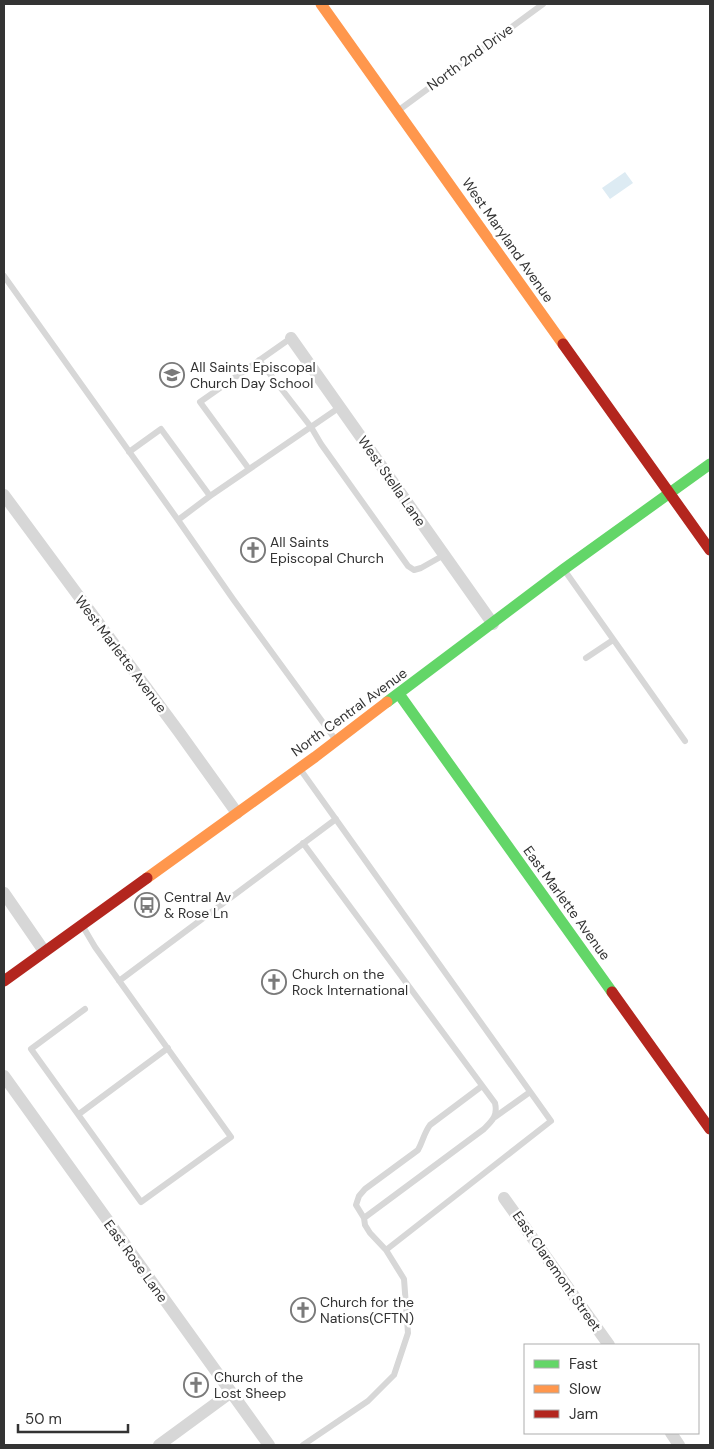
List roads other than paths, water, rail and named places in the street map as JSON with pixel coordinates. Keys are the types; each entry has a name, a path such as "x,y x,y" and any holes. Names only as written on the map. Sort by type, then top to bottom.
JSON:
{"street":[{"name":"West Maryland Avenue","path":"321,4 710,550"},
{"name":"West Stella Lane","path":"291,338 493,624"},
{"name":"North Central Avenue","path":"4,981 299,768 564,570 710,464"},
{"name":"West Marlette Avenue","path":"4,495 237,813"},
{"name":"East Marlette Avenue","path":"399,694 710,1129"},
{"path":"4,893 44,951"},
{"name":"East Rose Lane","path":"4,1076 268,1445"},
{"name":"East Claremont Street","path":"504,1198 608,1344"},
{"path":"159,1445 230,1393"},
{"path":"672,1434 680,1445"}],"lane":[{"name":"North 2nd Drive","path":"398,110 543,4"},
{"path":"4,276 233,599 336,740"},
{"path":"249,469 200,402 291,338"},
{"path":"259,360 311,427 408,566 414,570 421,568 444,555"},
{"path":"178,520 340,407"},
{"path":"129,452 161,429 210,496"},
{"path":"564,570 685,741"},
{"path":"586,658 613,640"},
{"path":"299,768 551,1121 386,1250"},
{"path":"119,981 336,819"},
{"path":"303,844 495,1103 496,1118"},
{"path":"81,924 95,947 231,1137 141,1202 31,1049 86,1009"},
{"path":"79,1114 168,1048"},
{"path":"303,1445 368,1401 394,1375 408,1333 404,1279 386,1250 365,1225 364,1218 356,1205 358,1196 418,1150 424,1132 430,1125 482,1086"},
{"path":"364,1218 484,1129 530,1092"}],"place":[{"name":"All Saints Episcopal Church Day School","path":"172,375"},
{"name":"All Saints Episcopal Church","path":"253,550"},
{"name":"Central Av & Rose Ln","path":"147,905"},
{"name":"Church on the Rock International","path":"274,982"},
{"name":"Church for the Nations(CFTN)","path":"303,1310"},
{"name":"Church of the Lost Sheep","path":"196,1385"}]}
